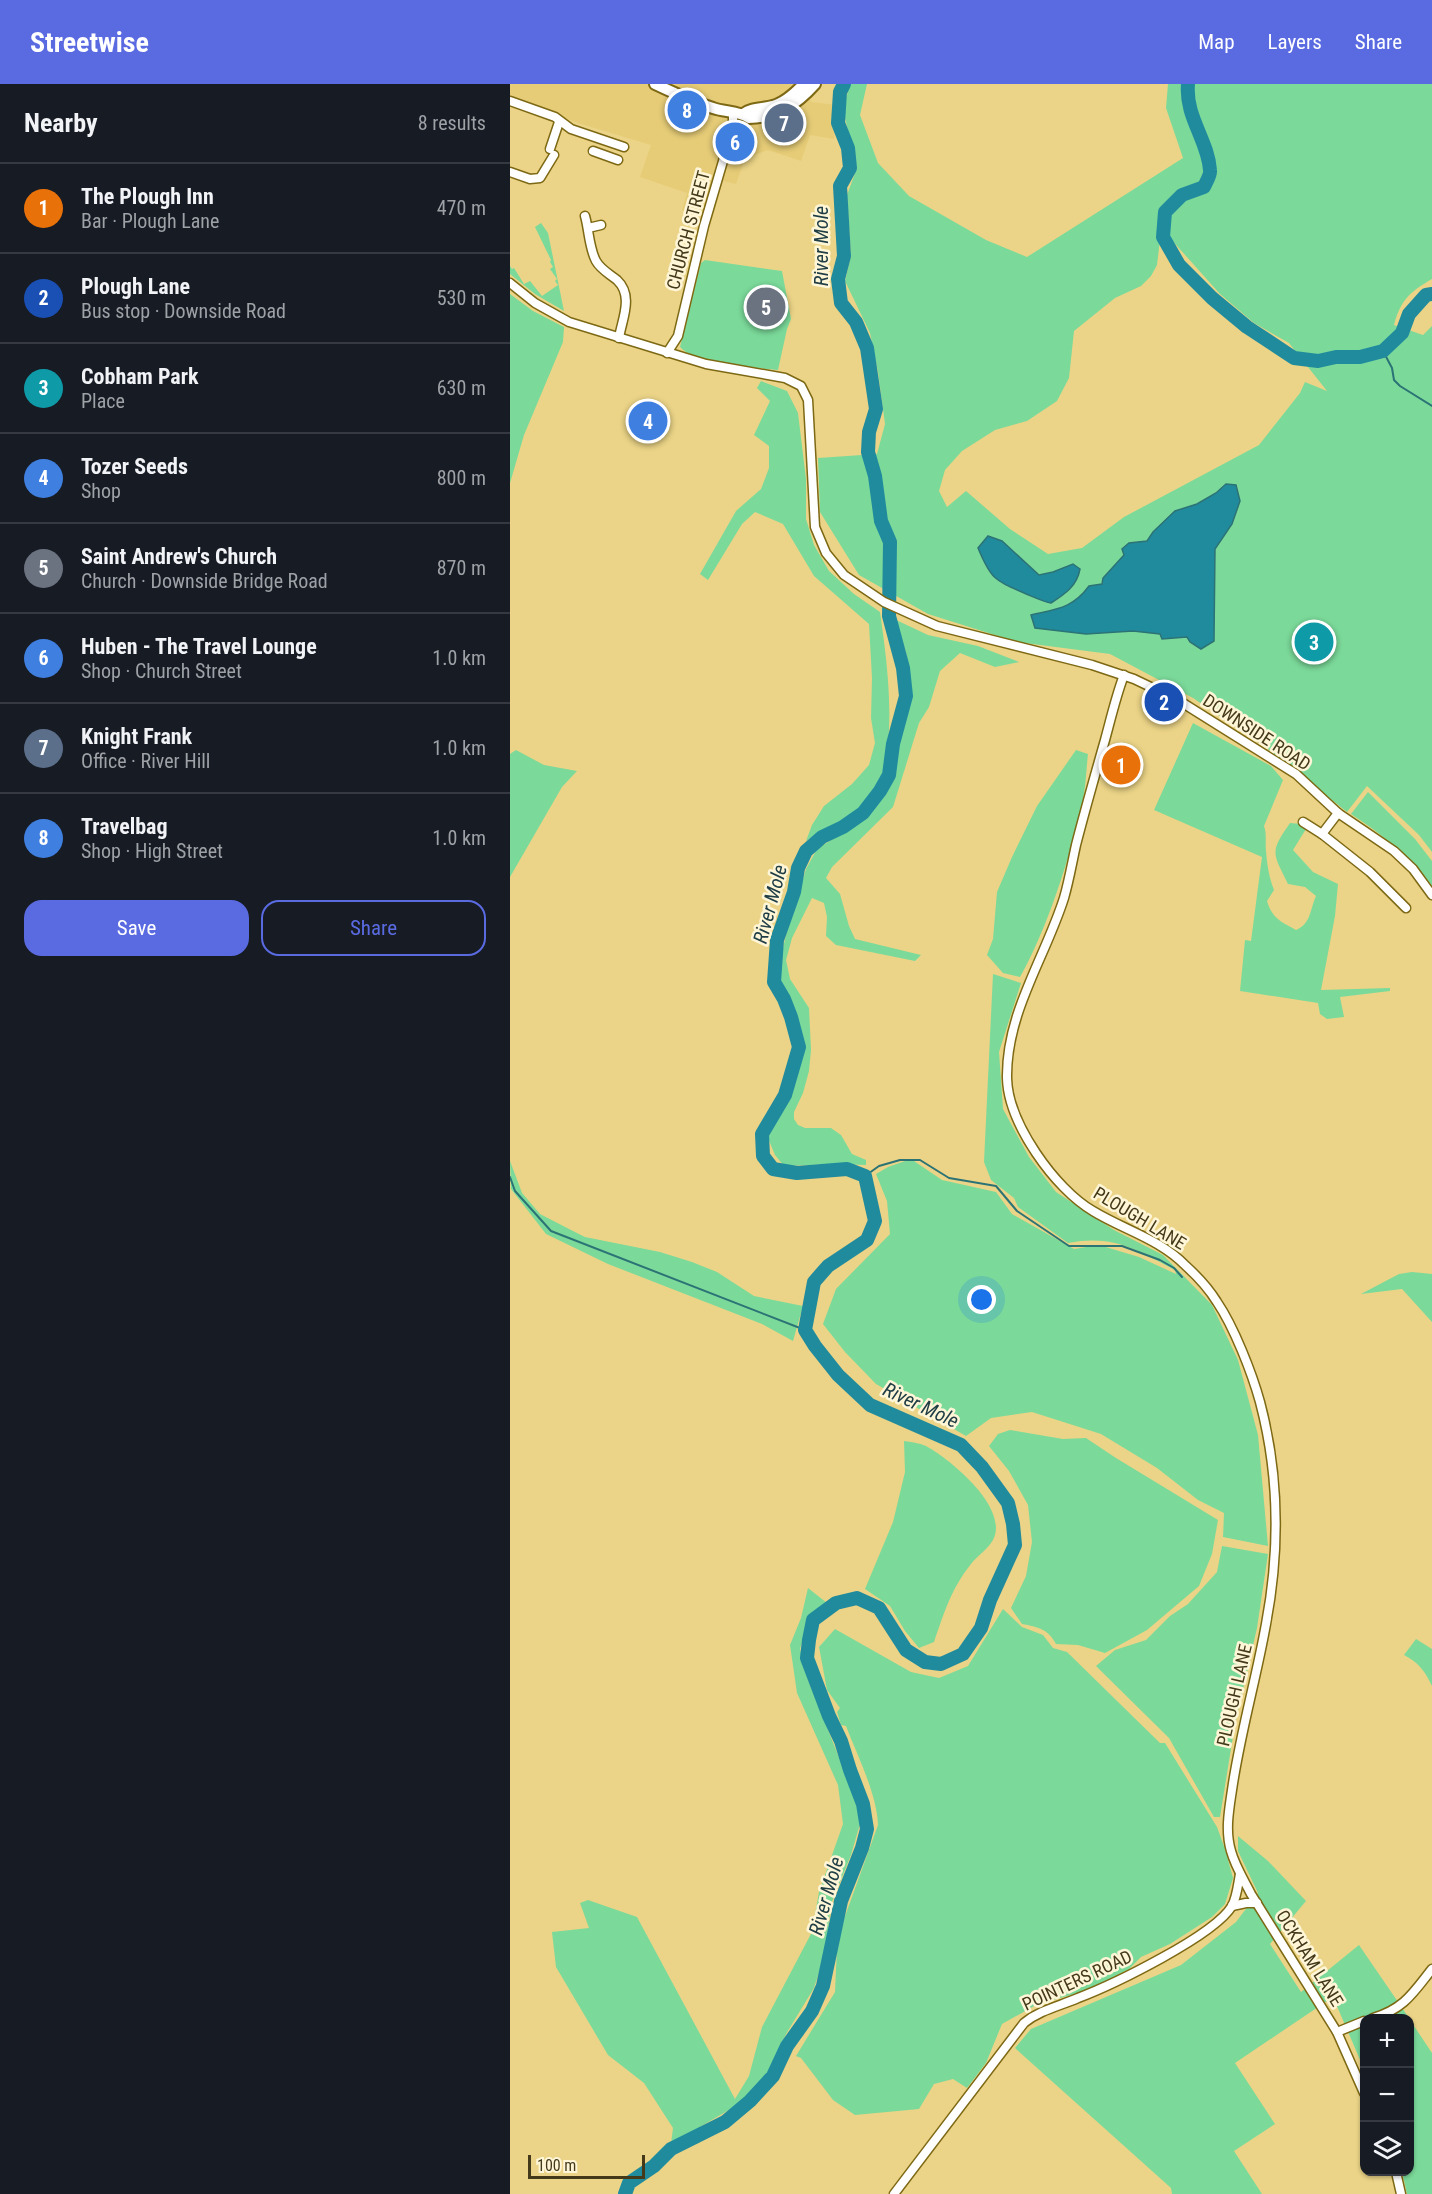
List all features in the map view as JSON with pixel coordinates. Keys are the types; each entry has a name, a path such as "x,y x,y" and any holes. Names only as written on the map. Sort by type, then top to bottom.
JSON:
{"main road":[{"path":"655,84 702,105 738,113 749,118 780,112 796,103 815,84"},
{"path":"738,113 762,109 782,102 804,84"}],"street":[{"path":"510,101 555,117 571,129 624,147"},
{"name":"CHURCH STREET","path":"667,352 678,336 704,226 738,113"},
{"path":"510,172 530,179 540,178 551,152 559,122"},
{"path":"607,156 612,143"},
{"path":"593,151 618,160"},
{"path":"585,216 595,259 626,292 619,338"},
{"path":"588,228 601,225"},
{"path":"510,283 535,303 563,319 667,352"},
{"name":"DOWNSIDE ROAD","path":"667,352 706,364 778,375 796,383 804,390 809,407 815,527 830,560 856,584 884,602 928,623 948,630 1092,665 1124,675 1178,700 1296,774 1338,813 1394,851 1413,869 1432,894"},
{"name":"PLOUGH LANE","path":"1124,675 1092,784 1064,896 1045,952 1024,995 1011,1038 1007,1081 1014,1116 1031,1147 1070,1194 1091,1210 1160,1245 1185,1264 1217,1302 1237,1342 1259,1399 1272,1457 1275,1513 1274,1570 1266,1623 1236,1759 1227,1822 1230,1850 1240,1874"},
{"path":"1322,834 1338,813"},
{"path":"1303,822 1370,872 1406,908"},
{"path":"1240,1874 1232,1906 1246,1902 1257,1903"},
{"name":"OCKHAM LANE","path":"1240,1874 1337,2032 1360,2082"},
{"name":"POINTERS ROAD","path":"894,2194 1024,2023 1045,2010 1112,1984 1178,1949 1213,1924 1232,1906"},
{"path":"1384,2014 1402,2005 1432,1969"},
{"path":"1337,2032 1360,2023"},
{"path":"1397,2176 1401,2194"}],"shaded area":[{"path":"510,84 805,84 811,102 836,105 834,139 810,135 801,161 768,150 745,158 736,184 723,181 712,219 682,210 687,193 640,177 651,145 581,124 510,98"}],"green space":[{"path":"850,84 867,84 860,115 878,163 909,196 986,240 1027,257 1183,158 1166,108 1168,84 1432,84 1432,279 1407,297 1394,325 1423,335 1432,326 1432,852 1419,835 1367,786 1347,812 1264,746 1193,698 1110,654 1017,642 928,614 859,575 820,512 818,458 877,454 885,424 870,333 845,281 851,256 847,195 857,168 843,110","holes":["1169,237 1220,294 1254,323 1289,343 1327,391 1305,382 1300,393 1259,445 1124,517 1082,548 1048,554 1010,529 966,491 947,507 939,491 945,470 962,451 995,430 1027,421 1057,401 1069,378 1074,331 1115,298 1141,286 1151,276 1157,265 1160,240"]},
{"path":"541,223 548,233 564,311 535,294 510,274 510,266 514,268 524,284 530,281 542,296 558,285 550,269 553,267 551,260 535,227"},
{"path":"705,260 782,271 791,319 778,370 699,358 680,347 701,263"},
{"path":"510,294 533,311 564,327 563,342 524,435 510,483"},
{"path":"761,381 787,391 798,413 806,479 806,519 814,545 829,571 854,594 880,612 889,688 888,747 883,773 873,795 859,812 806,841 812,825 824,806 852,784 869,765 875,743 871,718 872,678 869,624 814,576 783,524 755,512 742,524 708,580 700,574 736,511 761,489 769,468 769,446 754,435 770,401 757,388"},
{"path":"894,619 928,635 978,646 1019,662 995,667 960,653 940,671 929,707 919,723 893,807 832,867 826,878 840,894 855,939 921,955 915,961 836,945 826,936 827,917 824,903 812,898 792,938 786,960 790,979 809,1008 811,1050 809,1071 803,1093 794,1112 794,1119 798,1125 805,1128 831,1128 841,1135 852,1154 866,1160 866,1165 784,1166 775,1155 768,1138 803,1054 797,1019 778,982 780,961 806,869 817,849 857,824 877,802 893,777 897,748 911,692 906,652"},
{"path":"1193,723 1271,766 1283,780 1264,826 1268,866 1274,890 1267,901 1274,916 1296,930 1305,924 1316,896 1305,887 1288,884 1279,866 1276,847 1290,823 1301,824 1306,829 1293,850 1313,872 1338,884 1335,916 1321,990 1390,988 1390,991 1340,997 1344,1017 1327,1019 1320,1014 1318,1003 1240,991 1245,940 1251,941 1262,857 1154,810"},
{"path":"516,750 544,765 577,771 562,787 510,877 510,754"},
{"path":"1076,750 1088,754 1086,779 1082,804 1064,870 1039,938 1020,977 1003,973 987,955 993,939 997,892 1037,806"},
{"path":"1368,792 1415,839 1432,861 1432,886 1395,847 1351,814"},
{"path":"993,974 1021,983 999,1052 1003,1109 1029,1157 1056,1192 1114,1230 1163,1255 1212,1305 1238,1360 1258,1435 1268,1546 1223,1537 1224,1513 1198,1500 1157,1468 1101,1434 1032,1412 991,1418 966,1436 876,1384 845,1352 823,1324 836,1289 890,1234 887,1201 876,1174 911,1159 942,1180 996,1192 1012,1214 1074,1249 1099,1245 1139,1257 1176,1274 1175,1270 1149,1256 1112,1242 1068,1243 1018,1207 1014,1198 991,1180 984,1162"},
{"path":"510,1161 522,1193 540,1214 585,1237 660,1252 692,1262 717,1272 754,1296 803,1306 793,1341 762,1324 608,1264 546,1234 511,1189"},
{"path":"1412,1272 1432,1274 1432,1322 1402,1289 1361,1294 1399,1274"},
{"path":"1010,1430 1063,1439 1086,1438 1218,1520 1212,1554 1199,1586 1147,1630 1105,1653 1078,1645 1056,1644 1050,1635 1042,1630 1022,1624 1011,1608 1026,1576 1032,1542 1028,1505 1009,1471 989,1446 998,1434"},
{"path":"904,1441 926,1446 962,1473 986,1500 996,1527 991,1543 971,1564 958,1583 934,1642 919,1648 905,1631 890,1606 865,1589 893,1522 905,1472"},
{"path":"1222,1546 1268,1554 1257,1628 1235,1724 1220,1817 1214,1817 1169,1738 1096,1666 1115,1650 1146,1640 1170,1616 1188,1604 1217,1572"},
{"path":"808,1588 827,1603 810,1616 800,1649 808,1680 856,1800 860,1824 851,1855 831,1904 825,1954 814,1988 786,2034 768,2072 739,2104 671,2144 673,2128 644,2083 608,2055 556,1967 552,1932 589,1928 580,1903 588,1900 637,1917 735,2099 749,2076 762,2027 812,1932 819,1892 843,1824 838,1785 797,1693 790,1645 801,1618"},
{"path":"1003,1609 1022,1627 1043,1635 1053,1648 1067,1652 1160,1743 1165,1743 1217,1827 1233,1878 1225,1904 1212,1917 1170,1944 1141,1957 1129,1969 1088,1990 1036,2005 1002,2024 986,2063 967,2088 953,2079 934,2084 919,2109 855,2115 833,2100 801,2058 796,2056 835,1992 837,1948 844,1919 878,1825 877,1813 866,1775 846,1726 841,1725 837,1712 840,1708 827,1690 819,1647 835,1629 911,1672 939,1678 968,1666"},
{"path":"1416,1639 1432,1649 1432,1686 1421,1668 1404,1655"},
{"path":"1238,1836 1268,1861 1306,1901 1270,1944 1301,1992 1359,1945 1406,2014 1360,2014 1360,2060 1333,1997 1235,2063 1275,2124 1234,2151 1262,2194 1172,2194 1171,2188 1015,2048 1031,2029 1181,1965 1236,1922 1258,1893 1238,1851"},
{"path":"1414,2026 1432,2053 1432,2194 1407,2194 1403,2176 1414,2176"}],"water":[{"path":"1226,484 1236,485 1240,501 1232,524 1215,549 1214,641 1201,649 1190,642 1187,637 1162,639 1160,634 1133,631 1086,634 1035,628 1031,615 1064,606 1077,599 1089,586 1102,584 1103,578 1124,555 1122,549 1129,543 1147,541 1175,511 1197,504"},
{"path":"988,536 1002,541 1039,575 1073,564 1080,569 1076,580 1066,593 1051,603 1006,585 990,572 978,548"}],"waterway":[{"name":"River Mole","path":"625,2194 629,2183 654,2166 671,2149 725,2122 750,2101 773,2076 787,2046 812,2011 823,1986 841,1901 867,1829 863,1804 841,1741 807,1658 813,1620 836,1603 857,1598 879,1608 906,1650 925,1662 941,1664 963,1654 981,1628 990,1600 1015,1545 1008,1503 982,1467 961,1445 870,1405 838,1375 805,1330 814,1282 828,1266 867,1240 875,1221 865,1176 847,1169 797,1173 773,1169 763,1156 762,1134 785,1095 799,1047 791,1017 774,982 777,940 794,892 798,868 806,851 822,837 843,827 863,813 880,791 889,775 893,744 906,696 903,668 889,616 890,542 881,521 875,476 868,452 869,432 876,409 867,348 856,322 841,303 838,279 844,256 840,186 850,168 848,148 838,123 840,92 844,84"},
{"name":"River Mole","path":"1188,84 1190,107 1205,149 1210,172 1204,187 1182,195 1165,212 1163,237 1179,265 1212,298 1247,327 1294,358 1318,361 1336,357 1360,357 1383,351 1402,333 1409,314 1426,295 1432,294"},
{"path":"1383,351 1392,368 1394,380 1432,406"},
{"path":"865,1176 879,1166 900,1160 920,1160 949,1178 996,1186 1017,1211 1069,1246 1122,1246 1160,1260 1174,1268 1182,1277"},
{"path":"510,1177 515,1191 551,1231 805,1330"}],"place":[{"name":"Travelbag","path":"687,110"},
{"name":"Knight Frank","path":"784,123"},
{"name":"Huben - The Travel Lounge","path":"735,142"},
{"name":"Saint Andrew's Church","path":"766,307"},
{"name":"Tozer Seeds","path":"648,421"},
{"name":"Cobham Park","path":"1314,642"},
{"name":"Plough Lane","path":"1164,702"},
{"name":"The Plough Inn","path":"1121,765"}]}
